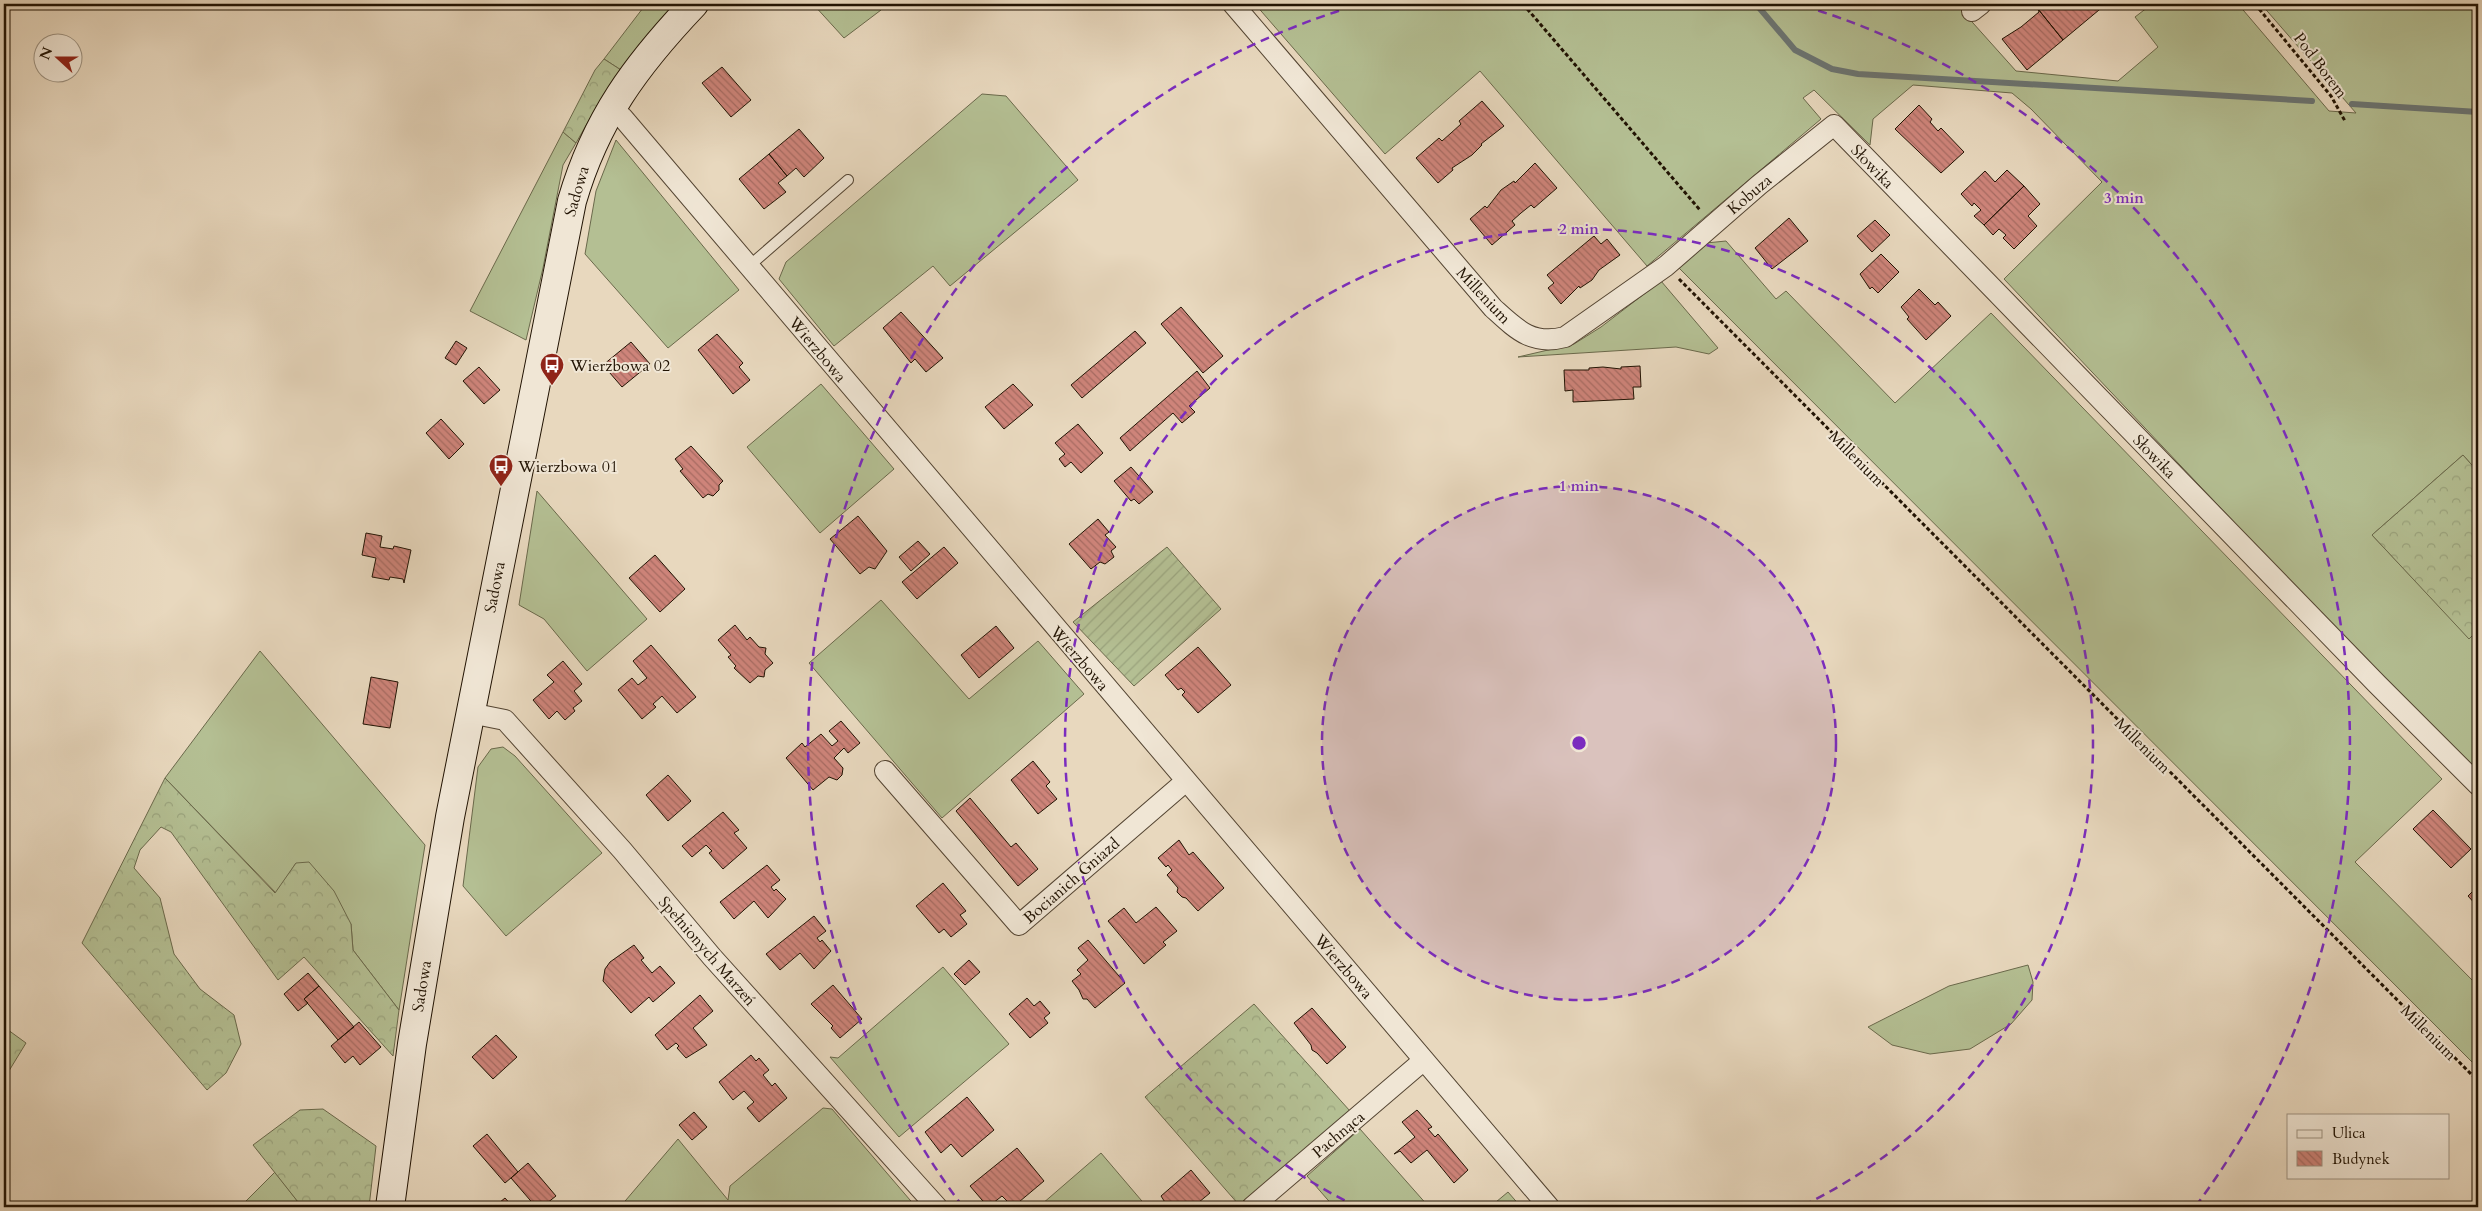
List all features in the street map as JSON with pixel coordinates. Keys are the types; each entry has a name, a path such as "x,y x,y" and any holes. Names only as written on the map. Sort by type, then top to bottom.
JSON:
{"street":[{"name":"Sadowa","path":"390,1207 430,926 470,713 572,201 589,150 612,108 644,59 694,4"},
{"name":"Millenium","path":"1233,4 1493,308 1518,330 1539,340 1551,341 1565,337 1666,266"},
{"name":"Wierzbowa","path":"612,108 623,118 748,268 1549,1207"},
{"name":"Kobuza","path":"1666,266 1713,224 1834,125"},
{"name":"Słowika","path":"1834,125 2478,786"},
{"name":"Spełnionych Marzeń","path":"470,713 505,720 622,850 712,957 937,1207"},
{"name":"Bocianich Gniazd","path":"885,771 1019,925 1186,781"},
{"name":"Pachnąca","path":"1252,1207 1424,1060"}],"lane":[{"path":"748,268 848,180"}],"path":[{"path":"1523,4 1713,224"},
{"name":"Pod Borem","path":"2255,4 2331,96 2345,121"},
{"name":"Millenium","path":"1666,266 2478,1081"}],"green space":[{"path":"646,4 678,4 621,70 604,59"},
{"path":"813,4 875,4 881,10 844,38"},
{"path":"1255,4 1956,4 2016,71 2118,81 2158,47 2135,17 2152,4 2238,4 2329,111 2356,113 2261,4 2478,4 2478,472 2463,455 2372,535 2469,638 2478,630 2478,774 2303,595 2004,279 2102,182 2031,109 2012,93 1913,85 1873,119 1870,145 1814,90 1803,98 1821,119 1647,266 1480,71 1385,154"},
{"path":"604,59 621,70 601,99 576,143 563,132 595,70"},
{"path":"982,94 1006,96 1078,180 950,286 933,266 834,346 779,279 786,262"},
{"path":"563,132 576,143 563,165 543,268 526,340 470,311"},
{"path":"616,140 739,290 668,348 585,254 596,191"},
{"path":"1726,241 1776,299 1786,291 1895,403 1991,313 2442,779 2355,862 2478,986 2478,1068 1678,267 1706,243"},
{"path":"1661,281 1718,348 1709,354 1676,347 1518,357 1574,344 1601,327"},
{"path":"821,384 894,469 820,533 747,447"},
{"path":"2463,455 2478,472 2478,630 2469,639 2372,535"},
{"path":"537,491 647,619 587,671 544,619 519,605"},
{"path":"1167,547 1221,609 1134,686 1073,622"},
{"path":"881,600 969,699 1038,641 1084,694 942,818 809,663"},
{"path":"260,651 425,845 399,1010 353,950 351,924 296,863 276,893 165,778"},
{"path":"503,747 515,756 602,853 506,936 463,886 478,767 491,749"},
{"path":"165,778 275,893 296,863 309,862 334,891 351,924 353,950 399,1010 393,1056 304,957 278,980 171,832 161,827 140,850 134,868 160,898 174,954 200,989 234,1015 241,1044 226,1073 207,1090 82,943"},
{"path":"2028,965 2033,982 2032,1000 2011,1024 1970,1049 1930,1054 1892,1045 1868,1027 1949,986"},
{"path":"943,967 1009,1044 899,1137 830,1057 838,1058"},
{"path":"1254,1004 1350,1111 1239,1205 1145,1097"},
{"path":"4,1027 26,1043 4,1079"},
{"path":"823,1108 832,1109 916,1207 620,1207 678,1139 728,1200 730,1186"},
{"path":"323,1109 376,1146 369,1207 302,1207 253,1145 300,1110"},
{"path":"1360,1129 1429,1207 1334,1207 1307,1176"},
{"path":"1101,1153 1147,1207 1045,1207 1042,1204"},
{"path":"275,1172 302,1207 240,1207"},
{"path":"1508,1192 1521,1207 1490,1207"}],"building":[{"path":"2045,4 2093,4 2099,10 2063,40 2038,9"},
{"path":"2093,4 2107,4 2099,10"},
{"path":"2038,9 2063,40 2027,70 2002,39 2021,27 2039,12"},
{"path":"722,67 751,100 731,117 702,83"},
{"path":"1482,101 1504,126 1481,144 1472,155 1452,168 1453,170 1438,183 1416,158 1439,138 1442,141 1461,124 1459,121"},
{"path":"1919,105 1932,119 1930,122 1938,131 1941,128 1964,152 1941,173 1895,129"},
{"path":"799,129 824,158 804,177 796,168 787,176 769,154"},
{"path":"769,154 787,176 778,183 786,192 764,209 739,179"},
{"path":"1535,163 1557,188 1534,208 1531,205 1521,213 1512,221 1515,225 1492,245 1470,219 1485,206 1487,208 1501,190 1514,181 1515,183"},
{"path":"2007,170 2024,186 1984,225 1974,216 1981,210 1974,203 1972,206 1961,194 1985,171 1995,182"},
{"path":"2024,186 2040,204 2028,216 2037,226 2014,249 2003,238 2006,235 1999,229 1993,235 1984,225"},
{"path":"1789,218 1808,241 1772,269 1755,248"},
{"path":"1875,220 1890,235 1872,252 1857,236"},
{"path":"1594,236 1601,244 1607,239 1620,255 1599,270 1592,280 1580,288 1579,286 1561,304 1548,288 1554,283 1547,275"},
{"path":"1881,254 1899,272 1878,293 1872,287 1870,289 1860,274"},
{"path":"1919,289 1935,305 1938,302 1951,316 1926,340 1907,319 1909,317 1901,307"},
{"path":"1181,307 1223,356 1203,373 1161,324"},
{"path":"901,312 943,358 926,372 915,359 911,363 883,328"},
{"path":"1135,331 1146,343 1082,398 1071,385"},
{"path":"717,334 743,363 739,367 750,380 733,394 698,350"},
{"path":"456,341 467,348 456,365 445,358"},
{"path":"631,342 650,364 622,387 603,365"},
{"path":"1640,366 1641,387 1633,387 1634,399 1573,402 1573,390 1565,391 1564,370 1589,370 1589,368 1603,367 1621,369 1621,367"},
{"path":"479,367 500,390 484,404 463,381"},
{"path":"1197,371 1210,388 1189,406 1195,412 1182,423 1173,413 1130,451 1120,438"},
{"path":"1013,384 1033,405 1004,429 985,407"},
{"path":"441,419 464,444 449,459 426,433"},
{"path":"1078,424 1103,453 1081,473 1071,462 1065,467 1059,459 1065,454 1055,443"},
{"path":"691,446 723,481 719,485 719,490 713,496 708,494 703,498 680,471 683,469 675,459"},
{"path":"1131,467 1153,492 1139,504 1134,499 1131,501 1114,481"},
{"path":"858,516 887,551 875,569 869,567 860,574 830,539"},
{"path":"1098,519 1109,532 1105,535 1116,547 1111,551 1114,557 1105,564 1100,562 1091,569 1069,544"},
{"path":"366,533 382,536 380,547 393,549 394,546 411,550 404,583 403,579 390,577 389,580 372,577 376,558 362,555"},
{"path":"918,541 930,554 911,571 899,557"},
{"path":"944,547 958,563 917,599 902,582"},
{"path":"655,555 685,589 660,612 629,578"},
{"path":"735,625 747,640 750,637 759,647 766,648 765,654 773,663 765,670 764,677 758,676 750,683 734,668 736,666 728,657 731,655 718,640"},
{"path":"996,626 1014,648 979,678 961,655"},
{"path":"651,645 696,697 677,713 662,696 653,704 656,707 642,719 618,690 632,678 638,685 647,678 633,661"},
{"path":"1198,647 1231,685 1198,713 1182,695 1185,692 1181,688 1178,690 1165,675"},
{"path":"563,661 582,684 574,691 582,701 573,708 575,711 565,720 557,711 549,719 533,700 554,682 547,675"},
{"path":"371,677 398,682 390,728 363,724"},
{"path":"841,721 860,743 848,753 844,748 834,758 843,768 842,775 837,780 829,777 813,790 786,758 802,743 805,747 821,734 832,746 838,741 829,731"},
{"path":"1033,761 1050,782 1046,786 1057,799 1038,814 1011,780"},
{"path":"668,775 691,801 668,821 646,795"},
{"path":"970,798 1011,847 1016,843 1038,869 1018,886 956,811"},
{"path":"2433,810 2471,849 2451,868 2413,829"},
{"path":"723,812 739,830 734,833 747,848 723,869 709,853 712,851 706,845 692,857 682,846"},
{"path":"1179,840 1189,855 1193,852 1224,888 1198,911 1186,898 1177,892 1178,888 1167,875 1172,870 1168,865 1166,867 1158,858"},
{"path":"767,865 780,880 771,887 774,891 776,889 786,899 768,918 754,901 734,919 720,902"},
{"path":"943,883 966,911 960,915 967,924 951,937 944,929 939,933 916,906"},
{"path":"2478,886 2478,907 2468,896"},
{"path":"1156,907 1177,931 1163,942 1166,945 1144,964 1108,921 1124,908 1136,923"},
{"path":"814,916 826,931 817,938 820,942 822,940 831,951 814,969 800,953 780,970 766,954"},
{"path":"1088,940 1125,983 1095,1008 1087,999 1083,999 1072,981 1081,974 1077,970 1088,960 1078,948"},
{"path":"634,945 644,958 641,960 652,973 660,966 675,983 653,1002 649,997 631,1013 603,981 605,969 610,962"},
{"path":"969,960 980,972 965,985 954,974"},
{"path":"308,973 319,986 304,999 308,1003 298,1011 284,994"},
{"path":"833,985 862,1019 840,1038 831,1028 833,1026 811,1004"},
{"path":"319,986 354,1027 338,1040 304,999"},
{"path":"700,995 713,1011 693,1028 707,1045 686,1058 677,1048 679,1046 676,1043 667,1050 655,1035"},
{"path":"1027,998 1034,1006 1040,1001 1050,1013 1044,1018 1048,1023 1030,1038 1009,1014"},
{"path":"1312,1008 1346,1047 1327,1064 1312,1050 1311,1045 1294,1023"},
{"path":"359,1022 381,1047 360,1065 353,1056 345,1063 331,1046"},
{"path":"496,1035 517,1057 493,1079 472,1057"},
{"path":"751,1055 756,1061 759,1058 769,1070 763,1075 772,1086 775,1083 787,1098 759,1122 747,1108 754,1102 744,1091 733,1100 719,1082"},
{"path":"967,1097 994,1130 962,1157 951,1144 941,1153 925,1132"},
{"path":"1417,1110 1432,1127 1428,1129 1435,1137 1438,1134 1468,1170 1454,1183 1427,1150 1411,1163 1400,1151 1394,1154 1415,1137 1402,1122"},
{"path":"694,1112 707,1127 692,1140 679,1125"},
{"path":"487,1134 518,1172 505,1183 473,1146"},
{"path":"1017,1148 1044,1181 1013,1207 1002,1196 988,1207 970,1186"},
{"path":"528,1163 556,1196 542,1207 536,1207 511,1178"},
{"path":"1191,1170 1210,1193 1193,1207 1168,1207 1161,1196"},
{"path":"505,1198 513,1207 494,1207"}],"waterway":[{"path":"1756,4 1795,50 1832,69 1858,74 2312,101"},
{"path":"2352,104 2478,112"}],"place":[{"name":"Wierzbowa 02","path":"552,386"},
{"name":"Wierzbowa 01","path":"501,487"}]}
